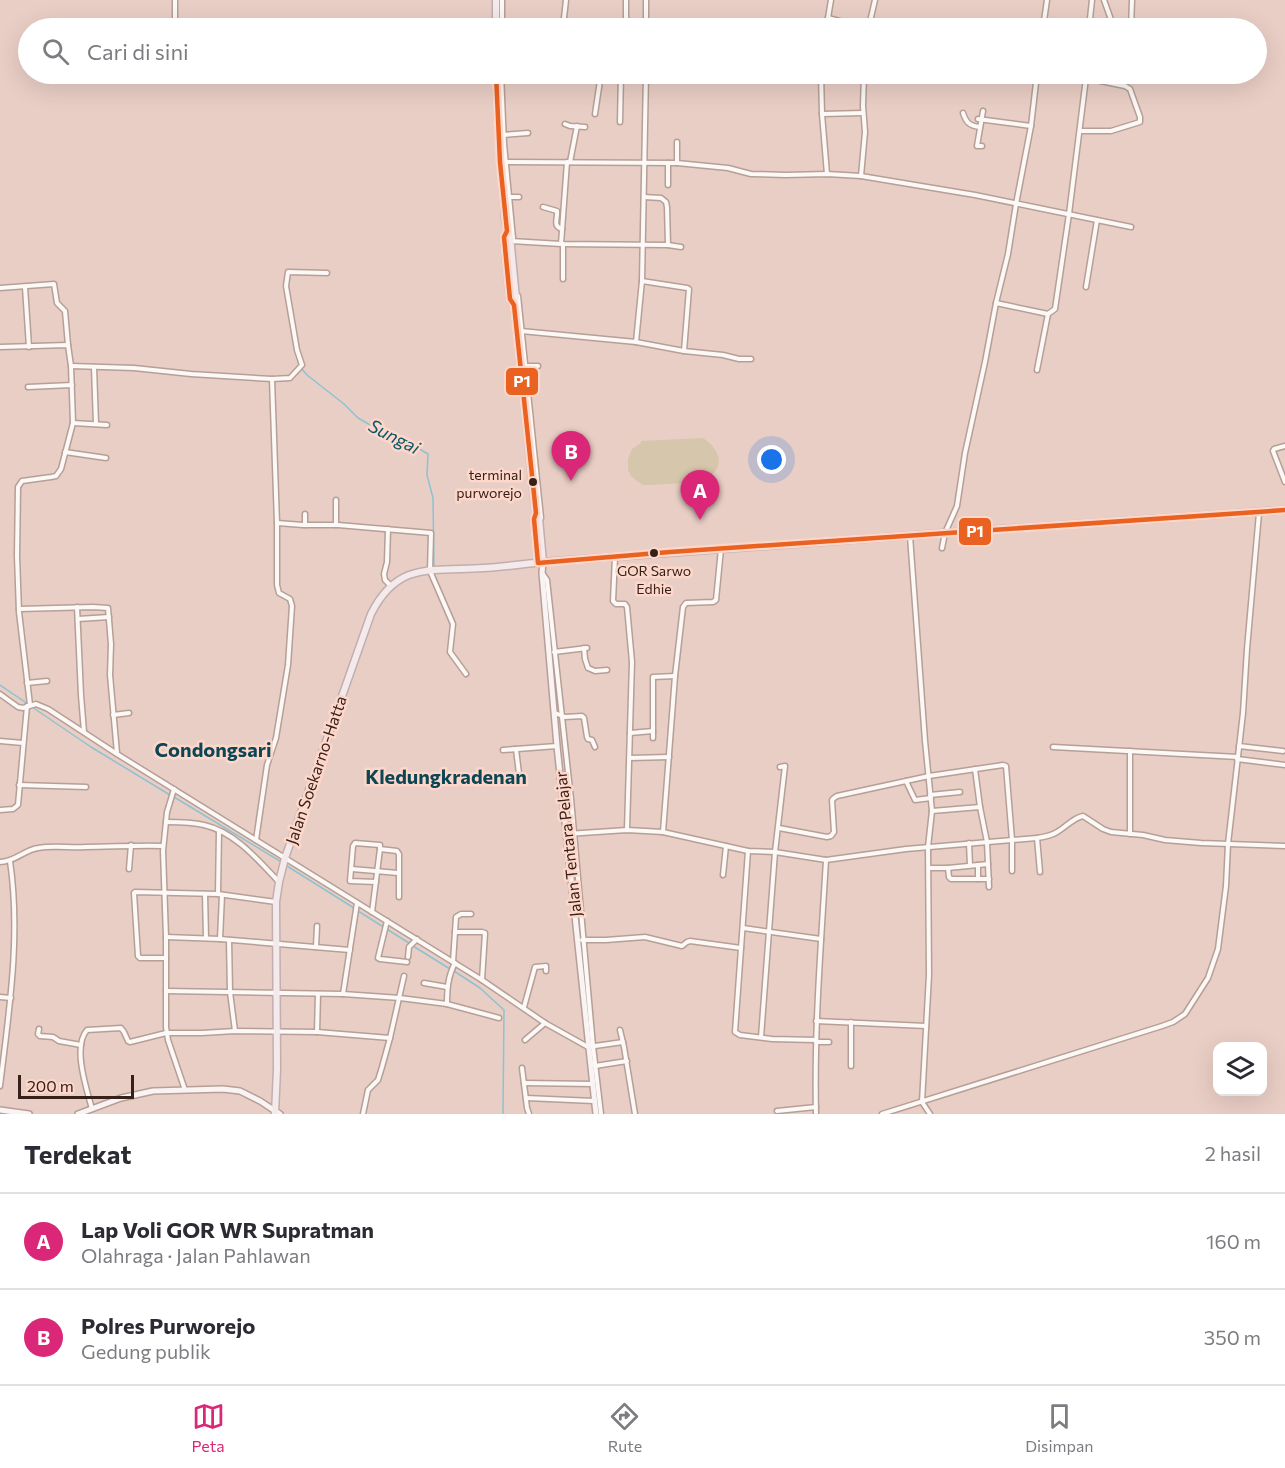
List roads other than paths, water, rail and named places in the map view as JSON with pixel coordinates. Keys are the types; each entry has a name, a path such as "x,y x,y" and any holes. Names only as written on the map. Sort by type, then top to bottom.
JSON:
{"highway":[{"path":"496,0 498,18"},
{"path":"497,84 506,197 507,231 504,237 506,261 510,299 514,305 520,331 536,513 534,519 541,562"},
{"path":"507,231 512,242 516,298 514,305"},
{"path":"536,513 539,518 541,562"},
{"name":"Jalan Soekarno-Hatta","path":"277,1113 276,902 279,882 371,614 377,602 391,586 409,575 430,571 541,562"}],"main road":[{"path":"541,562 1285,510"},
{"name":"Jalan Tentara Pelajar","path":"541,562 553,652 555,714 581,940 596,1114"},
{"path":"78,1114 142,1093 223,1089 240,1091 277,1113"},
{"path":"0,1110 29,1114"}],"street":[{"path":"175,0 175,18"},
{"path":"500,18 502,0"},
{"path":"564,18 566,0"},
{"path":"626,0 626,18"},
{"path":"646,0 646,18"},
{"path":"828,18 831,0"},
{"path":"869,18 875,0"},
{"path":"1044,18 1047,0"},
{"path":"1090,18 1092,0"},
{"path":"1104,0 1110,18"},
{"path":"1131,0 1131,18"},
{"path":"501,84 501,135 528,133"},
{"path":"595,114 600,84"},
{"path":"620,122 621,84"},
{"path":"636,342 642,281 645,84"},
{"path":"821,84 827,174"},
{"path":"861,176 865,132 864,84"},
{"path":"942,548 945,533 957,506 961,474 1008,254 1031,126 1036,84"},
{"path":"1037,370 1048,314 1054,309 1080,131 1083,84"},
{"path":"1080,131 1111,131 1140,122 1133,95 1128,87 1116,84"},
{"path":"982,146 977,146 983,111"},
{"path":"963,112 968,124 980,127"},
{"path":"822,114 864,113"},
{"path":"980,120 1031,126"},
{"path":"565,124 585,126"},
{"path":"563,279 562,229 569,162 578,126"},
{"path":"677,142 677,163"},
{"path":"503,162 677,163 728,168 751,174 861,176 975,195 1131,227"},
{"path":"668,163 668,184"},
{"path":"519,196 506,197 520,331 636,342 684,351 751,359"},
{"path":"644,197 661,198 666,202 668,245"},
{"path":"543,207 557,211 556,225 562,229"},
{"path":"1086,288 1097,220"},
{"path":"512,242 681,247"},
{"path":"71,366 134,368 272,379 290,378 302,366 286,286 288,272 327,273"},
{"path":"642,281 688,289 684,351"},
{"path":"0,288 54,285 57,303 65,311 71,366 73,423 61,469 56,476 22,481 18,487 19,609 28,706 18,805 0,810"},
{"path":"25,287 28,347"},
{"path":"996,303 1048,314"},
{"path":"0,347 68,345"},
{"path":"538,366 523,366 543,535 541,539"},
{"path":"94,367 96,424"},
{"path":"256,840 267,765 276,738 288,665 292,606 290,599 278,591 278,523 272,379"},
{"path":"28,387 72,385"},
{"path":"73,423 107,425"},
{"path":"1285,446 1273,451 1285,482"},
{"path":"65,452 106,458"},
{"path":"1279,467 1285,466"},
{"path":"336,500 336,525"},
{"path":"882,1114 1173,1022 1185,1014 1208,978 1218,950 1226,886 1259,513"},
{"path":"305,514 305,525"},
{"path":"278,523 431,533 430,571 453,624 450,652 466,674"},
{"path":"388,529 384,577 391,586"},
{"path":"910,536 932,811 928,847 929,975 922,1102 930,1114"},
{"path":"663,832 675,676 683,607 686,603 716,600 721,549"},
{"path":"615,557 613,601 616,604 626,604 627,607 632,662 627,830"},
{"path":"77,607 84,733"},
{"path":"19,609 108,607 111,644 110,675 117,754"},
{"path":"78,619 109,617"},
{"path":"607,670 595,671 588,668 585,648 553,652 574,833 581,940 645,937 682,946 690,941 741,948"},
{"path":"653,738 653,677 675,676"},
{"path":"27,683 47,681"},
{"path":"0,694 18,707 36,704 48,709 256,840 284,862 387,921 414,942 453,966 482,980 545,1023 590,1046 623,1042"},
{"path":"113,715 129,713"},
{"path":"555,714 569,718 582,716 587,737 592,740 595,747"},
{"path":"630,733 653,731"},
{"path":"0,741 24,743"},
{"path":"503,750 558,746"},
{"path":"1239,746 1283,751"},
{"path":"1053,747 1237,758 1285,765"},
{"path":"516,749 520,782"},
{"path":"1130,751 1130,834"},
{"path":"630,758 669,757"},
{"path":"779,828 831,836 834,832 832,801 834,798 928,776 1003,765 1006,766 1012,871"},
{"path":"761,1037 775,852 785,766 780,767"},
{"path":"975,769 987,842 989,887"},
{"path":"906,781 915,800 960,792"},
{"path":"20,785 86,787"},
{"path":"174,789 167,812 163,846 166,1033 185,1090"},
{"path":"932,811 980,807"},
{"path":"567,834 627,830 663,832 748,851 775,852 826,860 906,849 1049,836 1076,818 1083,816 1111,832 1165,840 1285,846"},
{"path":"166,822 205,825 219,831 245,848 279,882"},
{"path":"219,831 220,939"},
{"path":"1037,838 1040,873"},
{"path":"372,912 376,882 377,871 380,849 380,845 354,843 350,882 376,882"},
{"path":"969,843 970,865"},
{"path":"129,869 131,845"},
{"path":"0,862 10,861 42,847 163,846"},
{"path":"723,875 726,846"},
{"path":"380,849 397,851 399,854 399,897"},
{"path":"748,851 735,1032 740,1035 829,1042"},
{"path":"816,1114 816,1021 826,860"},
{"path":"0,1086 11,998 16,911 10,861"},
{"path":"929,868 988,864"},
{"path":"978,865 978,879"},
{"path":"948,868 950,879 989,879"},
{"path":"352,869 398,873"},
{"path":"166,958 138,957 134,893 137,891 220,894 276,902"},
{"path":"205,894 206,938"},
{"path":"343,994 357,903"},
{"path":"447,1004 447,987 453,966 457,915 471,914"},
{"path":"387,921 378,958 407,959 409,947 414,942"},
{"path":"316,947 317,926"},
{"path":"743,928 821,939"},
{"path":"455,932 485,933 482,980"},
{"path":"166,937 229,939 350,950"},
{"path":"229,939 230,992 235,1031"},
{"path":"524,1007 535,967 546,966 546,971"},
{"path":"363,1114 368,1090 379,1078 404,976"},
{"path":"424,983 447,987"},
{"path":"166,991 343,994 400,998 447,1004 498,1018"},
{"path":"316,1032 318,994"},
{"path":"0,997 11,998"},
{"path":"816,1021 926,1026"},
{"path":"851,1022 851,1066"},
{"path":"525,1040 545,1023"},
{"path":"92,1109 83,1073 81,1045 87,1030 121,1028 130,1042 166,1033 235,1031 316,1032 390,1038"},
{"path":"39,1029 40,1036 53,1037 59,1041 81,1045"},
{"path":"620,1030 635,1114"},
{"path":"590,1046 601,1114"},
{"path":"595,1066 627,1061"},
{"path":"522,1068 529,1114"},
{"path":"524,1083 592,1084"},
{"path":"526,1098 594,1101"},
{"path":"777,1111 816,1107"}],"waterway":[{"name":"Sungai","path":"301,368 358,418 428,454 427,475 433,498 434,568"},
{"path":"0,685 28,704"},
{"path":"32,707 91,747 170,795"},
{"path":"174,797 283,863"},
{"path":"287,866 354,908"},
{"path":"358,911 409,943"},
{"path":"413,946 450,969"},
{"path":"454,971 480,988 504,1010 503,1114"}],"place":[{"name":"Polres Purworejo","path":"571,481"},
{"name":"terminal purworejo","path":"533,482"},
{"name":"Lap Voli GOR WR Supratman","path":"700,520"},
{"name":"GOR Sarwo Edhie","path":"654,553"}],"district":[{"name":"Condongsari","path":"213,750"},
{"name":"Kledungkradenan","path":"446,777"}]}
